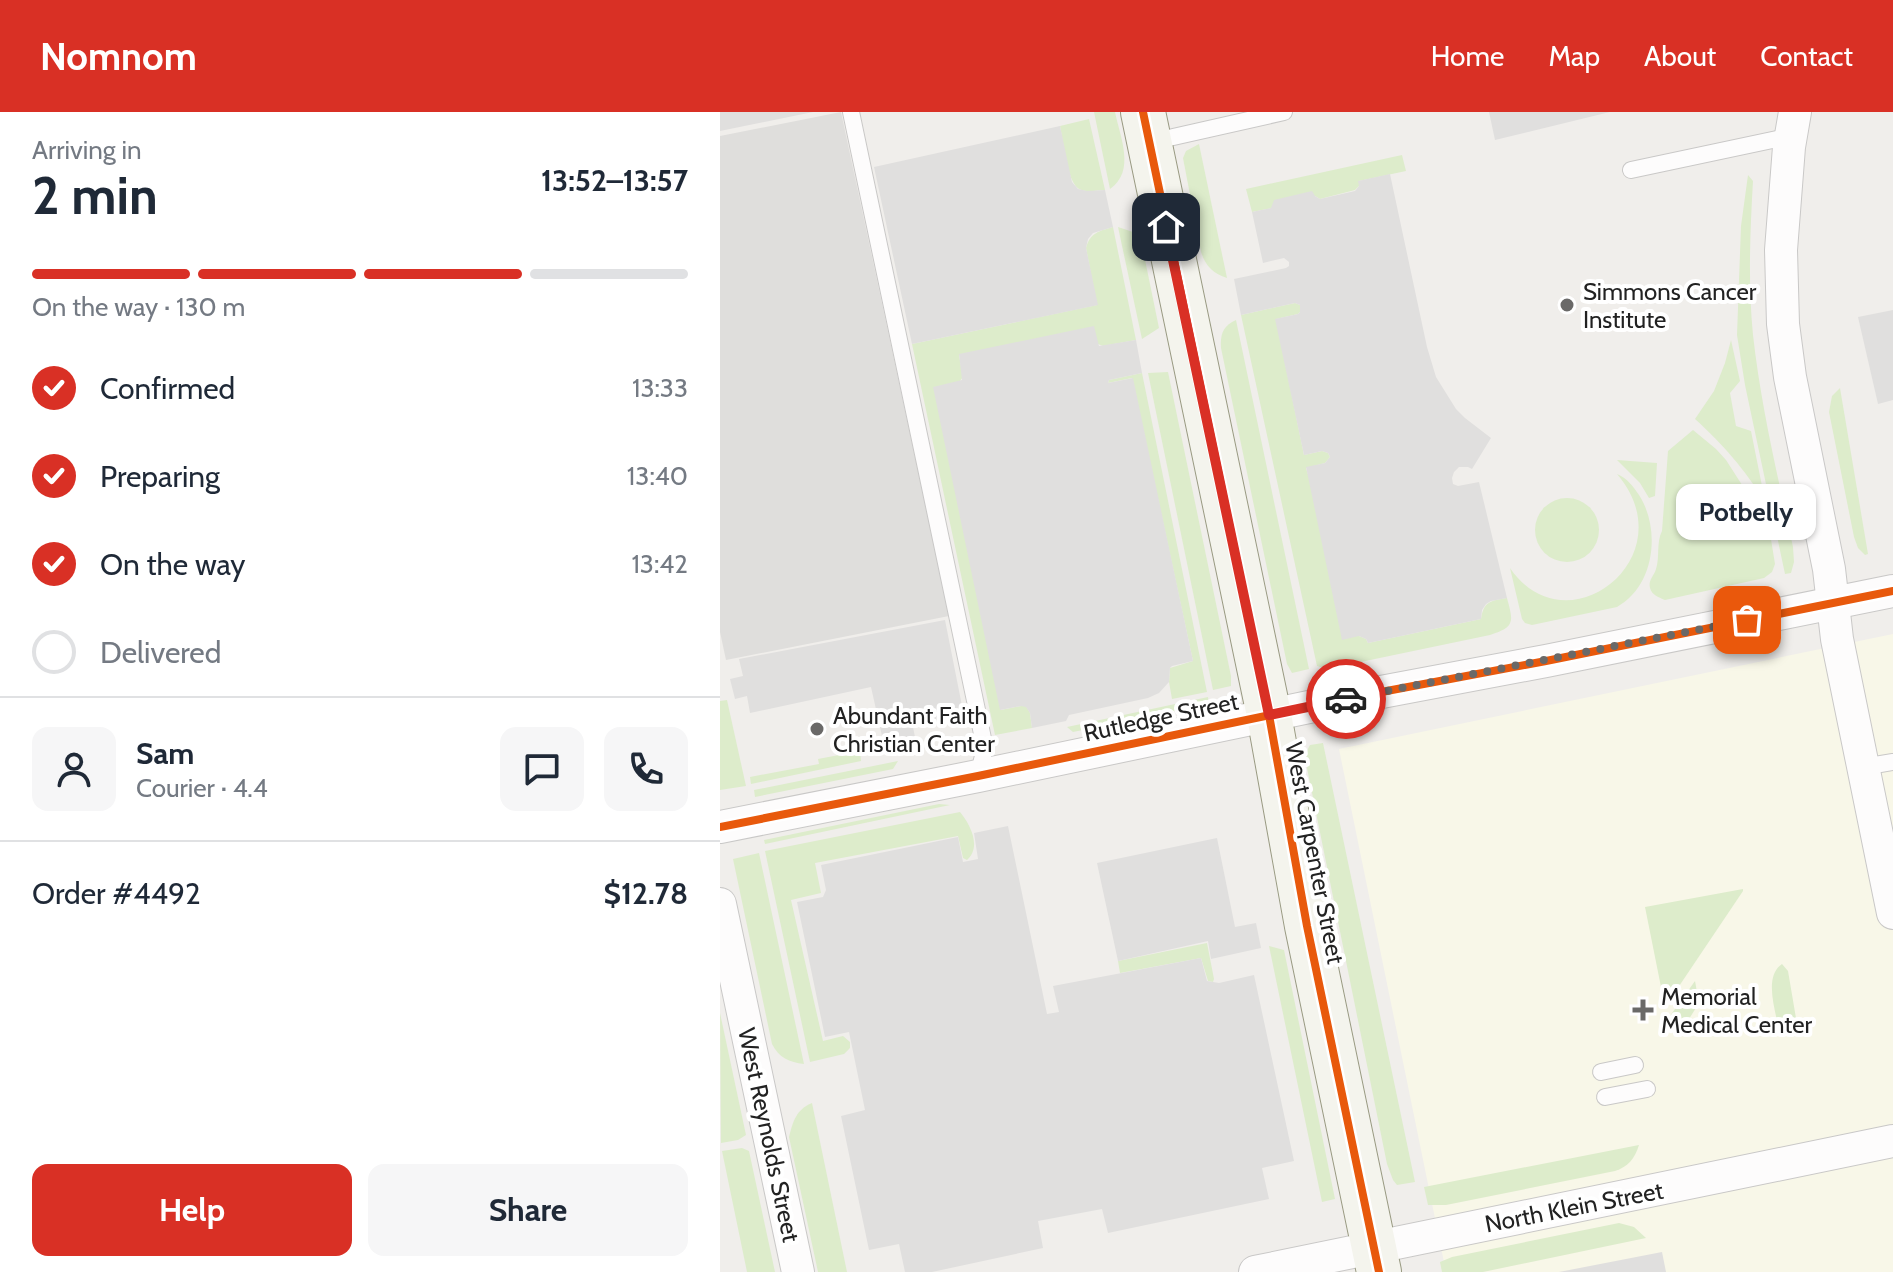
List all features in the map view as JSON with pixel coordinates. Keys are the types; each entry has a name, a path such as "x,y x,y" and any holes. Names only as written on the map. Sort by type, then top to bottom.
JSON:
{"street":[{"path":"1793,124 1781,250 1783,324 1790,377 1826,552 1837,639 1878,764 1893,913"},
{"name":"West Carpenter Street","path":"1146,127 1269,715 1307,926 1376,1260"},
{"name":"Rutledge Street","path":"720,827 1893,591"},
{"name":"West Reynolds Street","path":"720,904 798,1272"},
{"name":"North Klein Street","path":"1255,1272 1376,1260 1893,1141"}],"lane":[{"path":"851,112 985,748 978,776"},
{"path":"1146,127 1284,112"},
{"path":"1631,170 1793,124"},
{"path":"1601,1072 1635,1065"},
{"path":"1605,1097 1647,1089"}],"shaded area":[{"path":"720,112 813,112 720,131"},
{"path":"841,112 949,616 726,660 720,632 720,136"},
{"path":"1489,112 1610,112 1495,140"},
{"path":"1060,126 1072,182 1078,189 1105,190 1113,227 1093,233 1086,248 1098,305 912,344 874,167"},
{"path":"1390,174 1436,377 1456,409 1491,438 1472,469 1459,467 1452,478 1453,484 1458,486 1479,482 1507,598 1486,604 1481,619 1368,643 1359,636 1342,640 1306,467 1325,463 1330,457 1322,451 1304,455 1275,319 1298,314 1300,305 1295,303 1241,315 1234,279 1289,266 1284,258 1263,263 1252,212 1271,208 1274,200 1312,191 1320,199 1355,191 1358,181"},
{"path":"1893,310 1893,400 1878,404 1858,317"},
{"path":"1094,326 1099,346 1136,340 1142,373 1109,380 1108,383 1133,378 1193,661 1172,666 1169,682 1159,693 1148,698 1069,715 1066,721 1032,728 1026,707 1000,710 933,387 962,380 959,354"},
{"path":"945,620 964,716 913,727 917,747 886,754 871,687 750,713 747,696 735,699 730,679 743,676 739,659"},
{"name":"Memorial Medical Center","path":"1893,634 1893,1272 1446,1272 1339,749"},
{"path":"1008,826 1047,1014 1059,1012 1053,986 1201,958 1207,981 1219,983 1254,975 1294,1161 1262,1168 1269,1199 1108,1233 1102,1209 1038,1221 1043,1248 932,1272 905,1272 899,1244 869,1250 841,1116 865,1110 849,1032 825,1037 797,902 823,897 826,890 821,865 958,837 963,862 978,859 974,833"},
{"path":"1217,838 1235,927 1256,923 1261,948 1211,959 1208,941 1118,961 1097,863"},
{"path":"1662,1252 1666,1272 1559,1272"}],"green space":[{"path":"1094,112 1115,112 1122,143 1122,173 1110,189"},
{"path":"1089,119 1105,190 1079,189 1071,178 1066,160 1060,126"},
{"path":"1199,144 1227,278 1211,269 1201,252 1183,158 1186,151"},
{"path":"1402,155 1406,171 1359,181 1355,190 1320,199 1315,196 1274,204 1272,208 1252,212 1246,189"},
{"path":"1748,175 1753,181 1750,297 1756,362 1793,547 1791,573 1785,574 1737,335 1741,226"},
{"path":"1113,227 1136,340 1103,346 959,355 1001,710 1026,706 1032,728 995,735 912,344 1097,305 1086,248 1096,233"},
{"path":"1118,227 1133,232 1142,245 1159,328 1142,339"},
{"path":"1295,303 1300,305 1298,314 1276,319 1304,455 1322,451 1330,457 1325,463 1306,468 1359,636 1368,643 1481,619 1489,603 1507,598 1511,618 1504,629 1490,635 1327,669 1317,666 1241,315"},
{"path":"1236,320 1309,669 1292,673 1287,664 1221,348 1223,331"},
{"path":"1731,340 1740,381 1730,393 1736,426 1751,431 1765,501 1733,457 1695,419 1714,391"},
{"path":"1168,372 1231,676 1231,686 1213,690 1148,373"},
{"path":"1142,373 1207,692 1172,699 1170,668 1193,661 1132,378 1108,383 1109,380"},
{"path":"1840,388 1868,554 1865,555 1854,537 1829,412 1832,396"},
{"path":"1693,430 1726,460 1769,527 1775,564 1772,572 1764,578 1665,600 1651,590 1650,580 1657,564 1662,531 1668,451"},
{"path":"1617,460 1657,463 1655,496 1649,498 1640,483"},
{"path":"1617,474 1630,483 1639,495 1650,524 1650,556 1640,585 1630,598 1617,607 1532,625 1525,623 1510,568 1534,591 1560,600 1587,597 1611,583 1629,562 1638,535 1635,505"},
{"path":"1561,498 1573,498 1590,507 1597,518 1597,542 1590,553 1573,562 1561,562 1549,557 1540,548 1535,536 1535,524 1540,512 1549,503"},
{"path":"1208,697 1209,704 1073,732 1067,727"},
{"path":"727,700 746,786 720,790 720,701"},
{"path":"1323,743 1415,1182 1397,1185 1387,1164 1307,768 1310,745"},
{"path":"860,751 861,761 751,784 750,777 819,764 818,759"},
{"path":"898,761 893,769 755,797 754,790"},
{"path":"939,804 950,805 765,844 764,840"},
{"path":"960,812 971,829 974,842 974,849 967,860 963,858 958,836 815,863 821,893 791,900 823,1041 843,1036 850,1042 850,1048 844,1054 810,1062 765,851"},
{"path":"759,853 804,1064 785,1058 772,1044 733,859"},
{"path":"1743,891 1665,1007 1645,907"},
{"path":"1207,943 1213,982 1208,981 1201,958 1120,973 1118,961"},
{"path":"1269,946 1284,950 1335,1199 1322,1202"},
{"path":"1782,964 1788,971 1797,1024 1787,1036 1779,1031 1772,995 1773,977"},
{"path":"1695,981 1699,1003 1689,1019 1665,1023"},
{"path":"720,1013 746,1135 721,1143"},
{"path":"812,1103 847,1272 818,1272 789,1137 796,1117"},
{"path":"1639,1145 1630,1161 1615,1171 1446,1205 1428,1205 1424,1187"},
{"path":"742,1148 749,1151 775,1272 747,1272 722,1151"},
{"path":"1619,1223 1634,1227 1646,1238 1483,1272 1442,1272 1440,1262 1452,1257"}],"cycle path":[{"path":"1143,112 1269,715 1307,926 1379,1272"},
{"path":"720,827 1893,591"}],"way so far":[{"path":"1346,699 1747,620"}],"place":[{"name":"Simmons Cancer Institute","path":"1567,305"},
{"name":"Potbelly","path":"1747,620"},
{"name":"Abundant Faith Christian Center","path":"817,729"},
{"name":"Memorial Medical Center","path":"1643,1010"}],"route":[{"path":"1166,227 1269,715 1346,699"}]}
